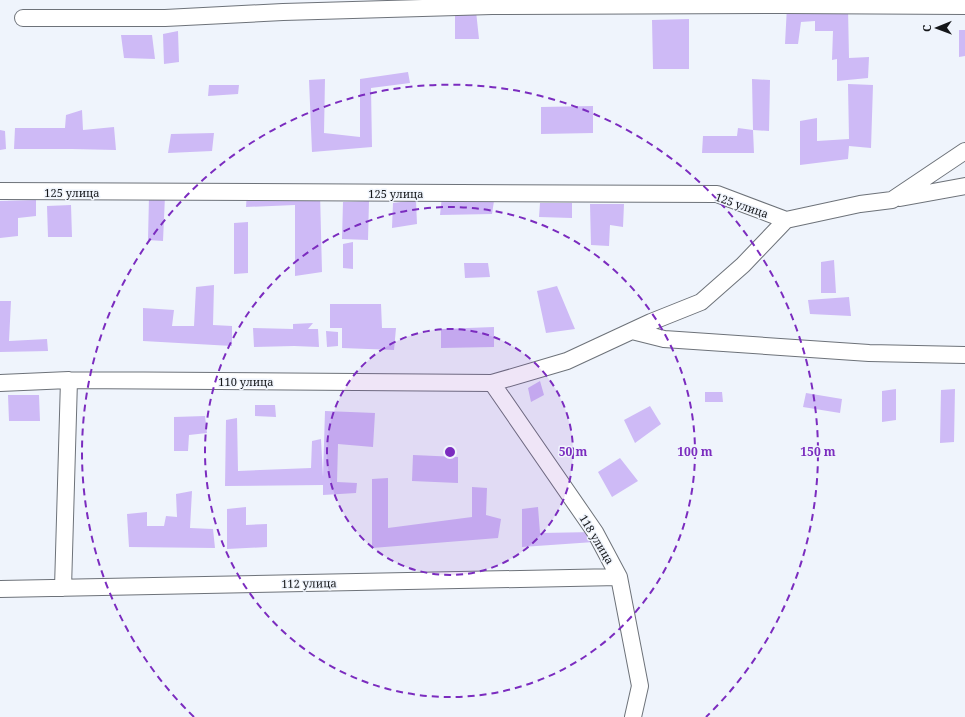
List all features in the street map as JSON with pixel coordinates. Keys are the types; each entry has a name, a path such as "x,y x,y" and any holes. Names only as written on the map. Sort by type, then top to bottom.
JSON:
{"street":[{"path":"23,18 165,18 284,12 500,6 783,4 965,6"},
{"path":"892,200 965,152"},
{"path":"786,220 860,204 892,200 965,186"},
{"name":"125 улица","path":"0,191 717,194 786,220"},
{"name":"110 улица","path":"0,383 69,380 492,384 568,361 651,322 701,302 744,265 786,220"},
{"path":"632,331 664,339 869,353 965,356"},
{"path":"63,588 69,380"},
{"name":"118 улица","path":"492,384 595,532 619,577 640,686 632,717"},
{"name":"112 улица","path":"0,589 619,577"}],"building":[{"path":"787,6 848,8 849,58 869,57 868,78 837,81 837,59 832,60 833,31 815,31 815,21 801,22 798,44 785,44"},
{"path":"455,11 476,11 479,39 455,39"},
{"path":"689,19 689,69 653,69 652,20"},
{"path":"959,30 965,30 965,56 959,57"},
{"path":"178,31 179,62 164,64 163,34"},
{"path":"121,35 152,35 155,59 124,58"},
{"path":"408,72 410,83 371,88 372,147 312,152 309,80 325,79 324,133 360,137 360,79"},
{"path":"752,79 770,80 769,131 753,130"},
{"path":"848,84 873,85 871,148 849,146 848,159 800,165 800,121 817,118 817,141 849,139"},
{"path":"209,85 239,85 238,94 208,96"},
{"path":"593,106 593,133 541,134 541,107"},
{"path":"82,110 83,130 114,127 116,150 14,149 15,128 65,128 66,115"},
{"path":"738,128 753,130 754,153 702,153 703,136 737,136"},
{"path":"0,130 5,131 6,149 0,150"},
{"path":"214,133 212,151 168,153 171,134"},
{"path":"247,192 320,193 322,272 295,276 295,205 246,207"},
{"path":"149,196 165,196 163,241 148,240"},
{"path":"442,196 494,201 492,214 440,215"},
{"path":"36,200 36,216 18,218 18,236 0,238 0,201"},
{"path":"416,200 417,224 392,228 393,203"},
{"path":"369,201 368,240 342,239 343,202"},
{"path":"540,203 572,203 572,218 539,217"},
{"path":"590,204 624,204 623,227 610,225 609,246 591,245"},
{"path":"71,205 72,237 48,237 47,206"},
{"path":"248,222 248,273 234,274 234,223"},
{"path":"353,242 353,269 343,268 343,244"},
{"path":"834,260 836,293 821,293 821,262"},
{"path":"464,263 488,263 490,277 465,278"},
{"path":"214,285 213,325 232,326 232,346 143,341 143,308 174,310 172,326 194,326 196,287"},
{"path":"557,286 575,329 546,333 537,291"},
{"path":"849,297 851,316 810,314 808,300"},
{"path":"0,301 11,301 9,341 47,339 48,351 0,352"},
{"path":"330,304 381,304 382,328 396,328 394,350 342,348 342,328 330,328"},
{"path":"313,323 308,329 318,329 319,347 254,347 253,328 293,329 293,324"},
{"path":"494,327 494,347 441,348 441,329"},
{"path":"326,331 338,332 338,346 327,347"},
{"path":"540,381 544,395 531,402 528,388"},
{"path":"896,389 896,420 882,422 882,391"},
{"path":"955,389 954,442 940,443 941,390"},
{"path":"705,392 722,392 723,402 705,402"},
{"path":"806,393 842,399 840,413 803,407"},
{"path":"8,395 39,395 40,421 9,421"},
{"path":"255,405 275,405 276,417 255,416"},
{"path":"650,406 661,424 635,443 624,420"},
{"path":"325,411 375,413 373,447 338,444 337,482 357,483 356,493 323,495 323,485 225,486 226,420 237,418 238,471 311,468 312,441 321,439 323,477"},
{"path":"205,416 207,433 189,435 188,451 174,451 174,417"},
{"path":"413,455 458,457 458,483 412,481"},
{"path":"620,458 638,481 612,497 598,472"},
{"path":"388,478 388,528 472,517 472,487 487,488 486,515 501,519 498,538 372,548 372,479"},
{"path":"192,491 190,528 213,529 215,548 129,547 127,514 147,512 147,526 164,526 166,516 177,517 176,494"},
{"path":"246,507 246,525 267,524 267,547 227,549 227,509"},
{"path":"538,507 540,533 595,532 594,542 522,547 522,509"}]}
